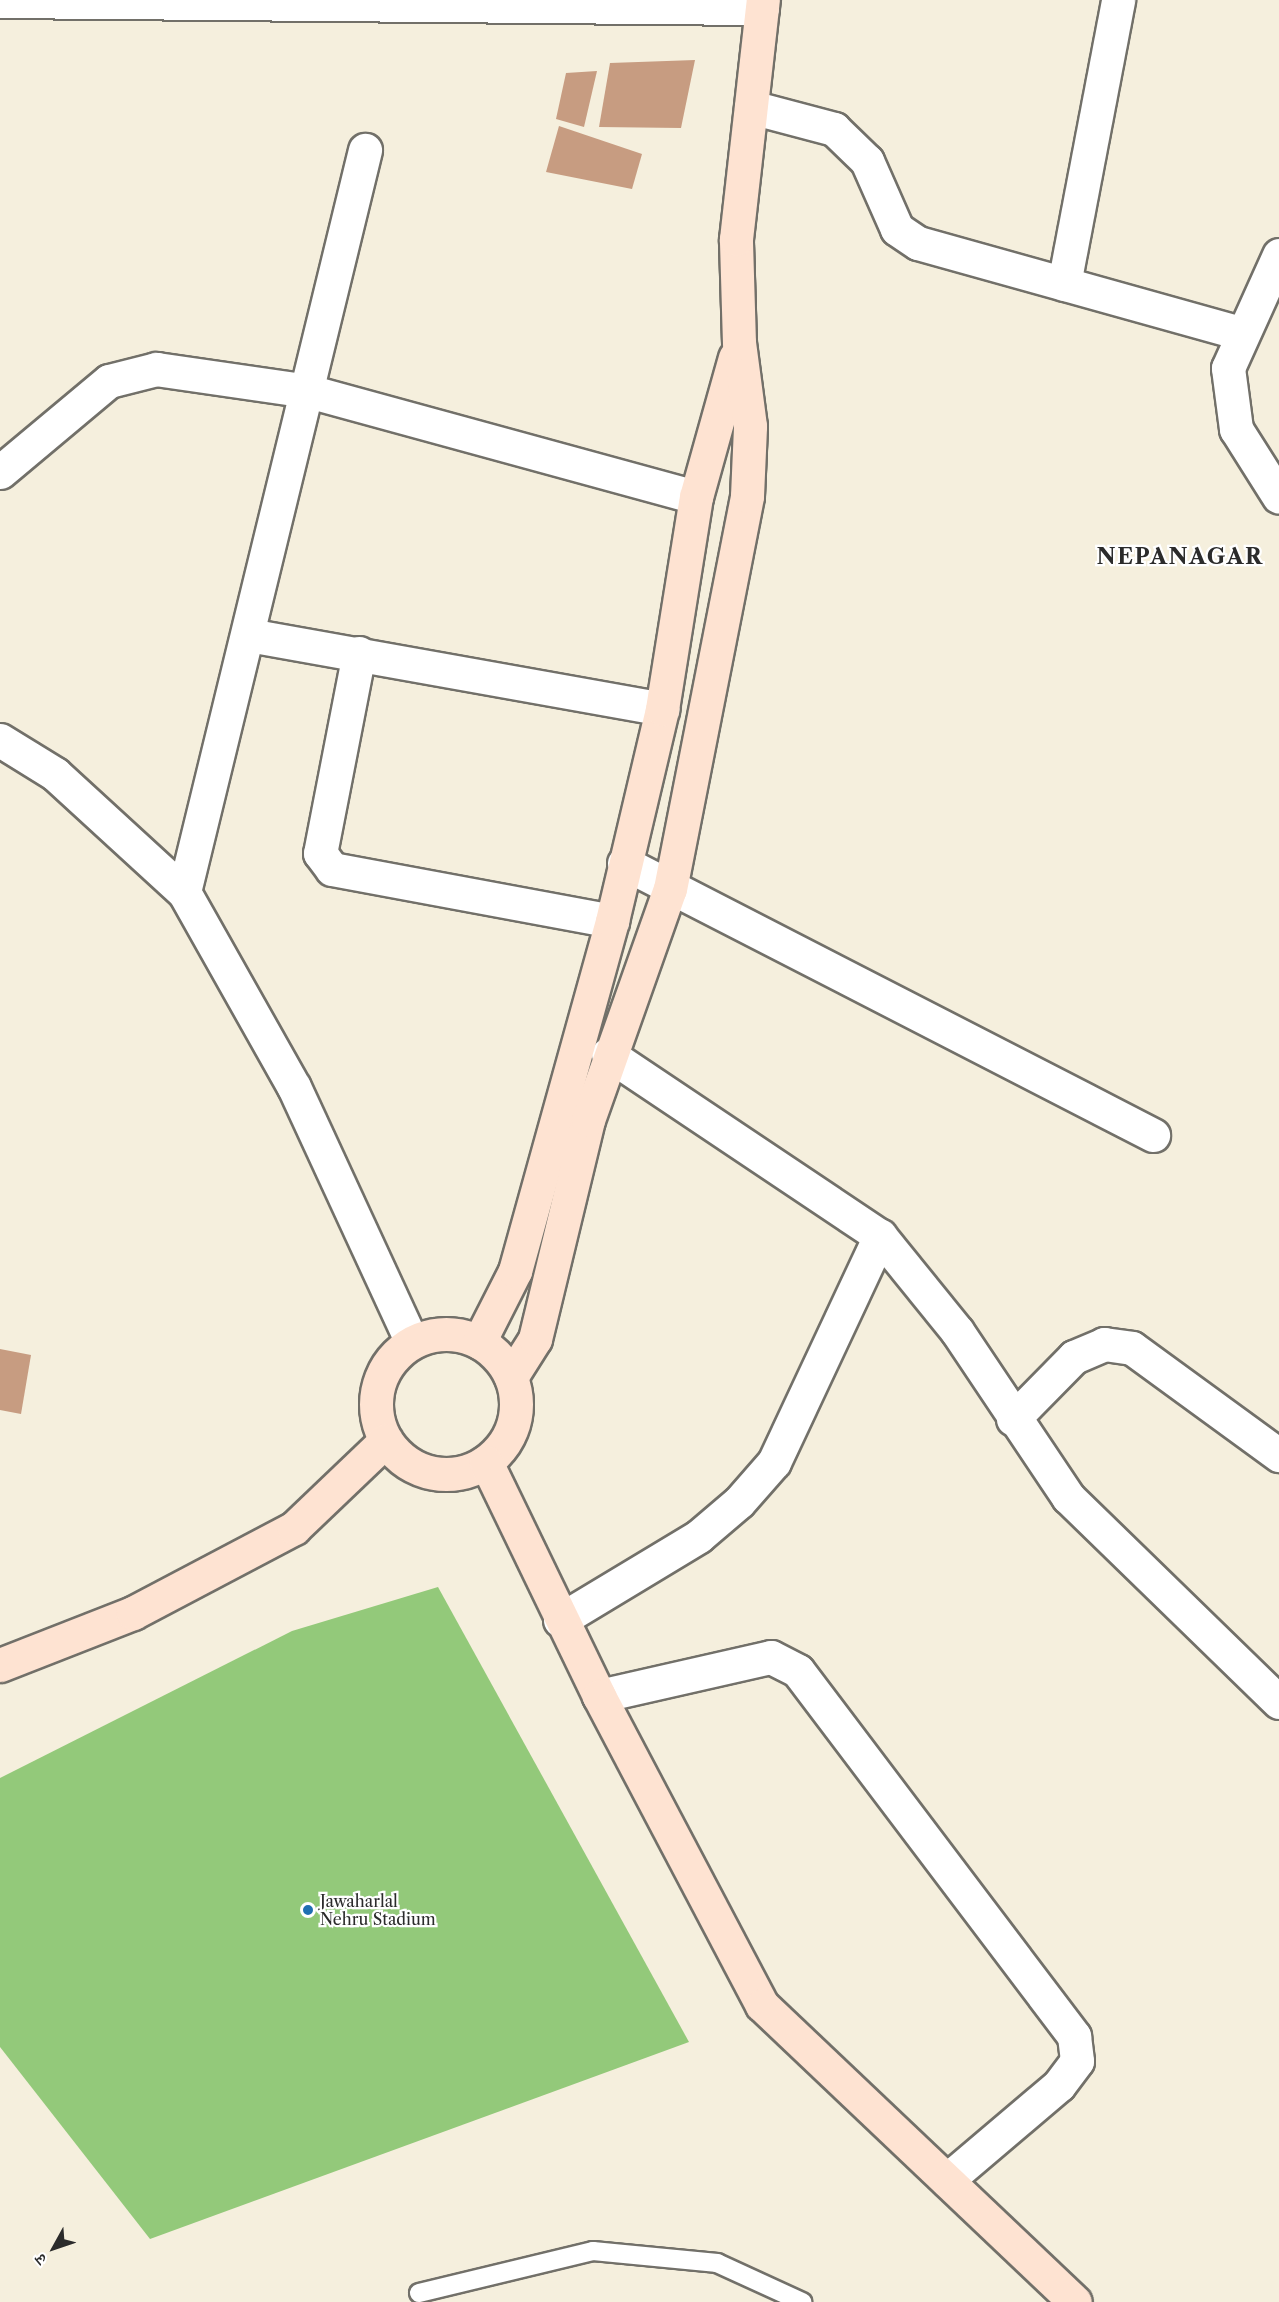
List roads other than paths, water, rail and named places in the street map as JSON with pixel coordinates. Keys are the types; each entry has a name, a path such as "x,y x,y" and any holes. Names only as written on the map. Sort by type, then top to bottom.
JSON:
{"main road":[{"path":"511,1377 478,1342 456,1335 412,1342 394,1356 376,1397 386,1440 400,1457 441,1474 465,1472 486,1462 503,1445 513,1424 511,1377 535,1339 608,1054 670,889 747,496 750,426 739,343 736,239 763,4"},
{"path":"478,1342 515,1271 612,921 662,709 696,497 739,343"},
{"path":"0,1665 133,1613 294,1527 386,1440"},
{"path":"486,1462 560,1620 762,2005 1075,2302"}],"street":[{"path":"1064,284 1118,0"},
{"path":"0,1 763,4"},
{"path":"751,107 834,129 867,161 897,229 918,243 1243,334"},
{"path":"184,892 365,150"},
{"path":"1279,255 1228,368 1236,429 1279,497"},
{"path":"0,472 109,381 156,369 308,391 696,497"},
{"path":"248,635 359,653 662,709"},
{"path":"359,653 320,854 332,869 612,921"},
{"path":"0,740 55,774 184,892 294,1087 412,1342"},
{"path":"624,863 670,889 1153,1135"},
{"path":"608,1054 880,1236 957,1331 1013,1419 1068,1497 1279,1702"},
{"path":"560,1620 699,1536 739,1502 774,1462 880,1236"},
{"path":"1013,1419 1074,1358 1104,1344 1132,1348 1279,1455"},
{"path":"599,1696 771,1657 798,1671 1074,2036 1077,2061 1059,2085 948,2180"}],"lane":[{"path":"418,2293 593,2251 717,2263 802,2302"}],"place":[{"name":"Jawaharlal Nehru Stadium","path":"308,1910"}],"district":[{"name":"NEPANAGAR","path":"1180,557"}]}
